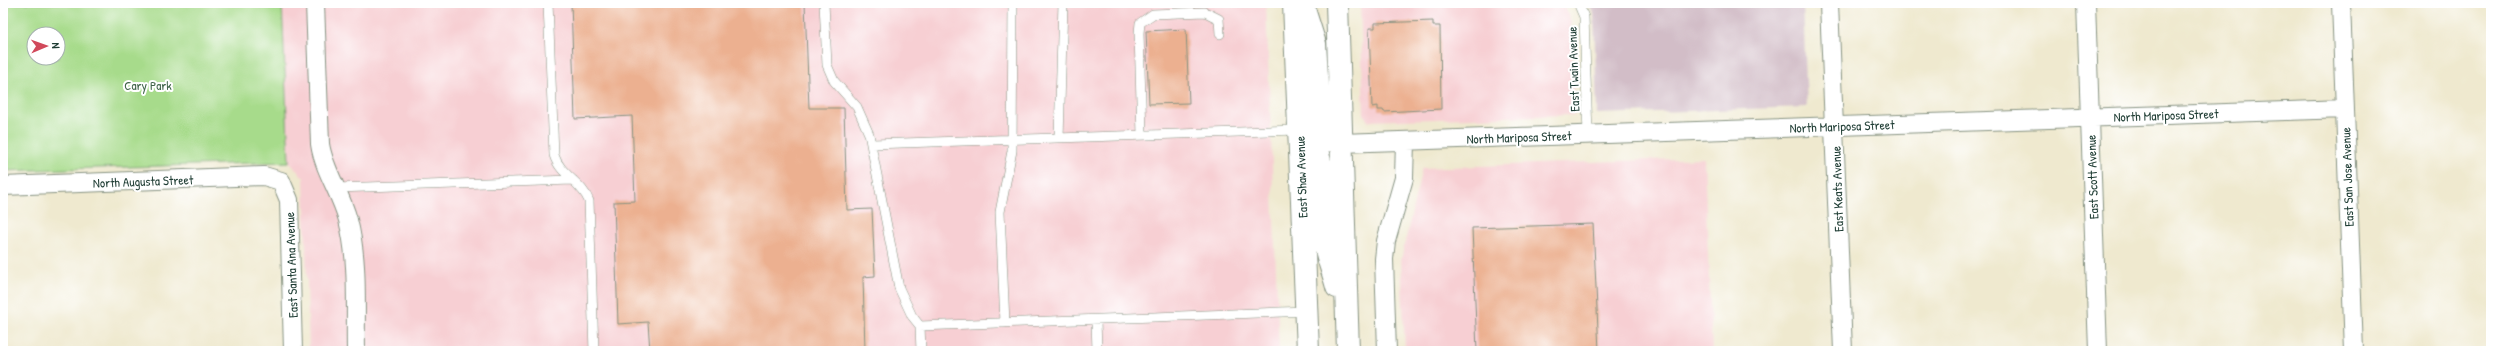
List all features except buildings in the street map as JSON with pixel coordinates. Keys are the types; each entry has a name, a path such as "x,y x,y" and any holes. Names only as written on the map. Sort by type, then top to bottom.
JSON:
{"main road":[{"name":"East Shaw Avenue","path":"1294,3 1308,351"},
{"path":"1302,3 1315,44 1320,126 1324,136 1331,141 1341,143"},
{"path":"1337,3 1348,351"},
{"path":"1299,130 1312,139 1320,158 1324,240 1347,325"}],"street":[{"path":"315,3 320,144 322,159 336,188 352,235 356,351"},
{"name":"East Keats Avenue","path":"1829,3 1843,351"},
{"name":"East Scott Avenue","path":"2086,3 2098,351"},
{"name":"East San Jose Avenue","path":"2341,3 2354,351"},
{"name":"North Mariposa Street","path":"1341,143 2344,109"},
{"path":"1387,351 1384,259 1386,241 1404,178 1405,141"},
{"name":"North Augusta Street","path":"3,186 264,176 281,181"},
{"name":"East Santa Ana Avenue","path":"281,181 289,200 293,351"}],"lane":[{"path":"548,3 554,155 559,166 583,189 589,201 594,351"},
{"path":"824,3 827,65 834,81 862,116 872,144 899,288 912,316 920,326 921,351"},
{"path":"1004,323 1000,212 1011,161 1012,3"},
{"path":"1059,138 1063,3"},
{"name":"East Twain Avenue","path":"1578,3 1584,17 1588,135"},
{"path":"1142,135 1138,33 1140,23 1153,14 1205,12 1219,19 1220,34"},
{"path":"872,144 1299,130"},
{"path":"336,188 573,180"},
{"path":"920,326 1307,311"},
{"path":"1096,320 1097,351"}],"shaded area":[{"path":"282,3 1266,3 1279,351 309,351 304,178 289,162"},
{"path":"1360,3 1564,3 1571,22 1574,115 1368,121 1364,115"},
{"path":"1588,3 1803,3 1807,107 1597,114 1594,14"},
{"path":"1704,158 1712,351 1405,351 1401,260 1422,168"}],"green space":[{"name":"Cary Park","path":"3,3 282,3 289,162 3,171"}]}
